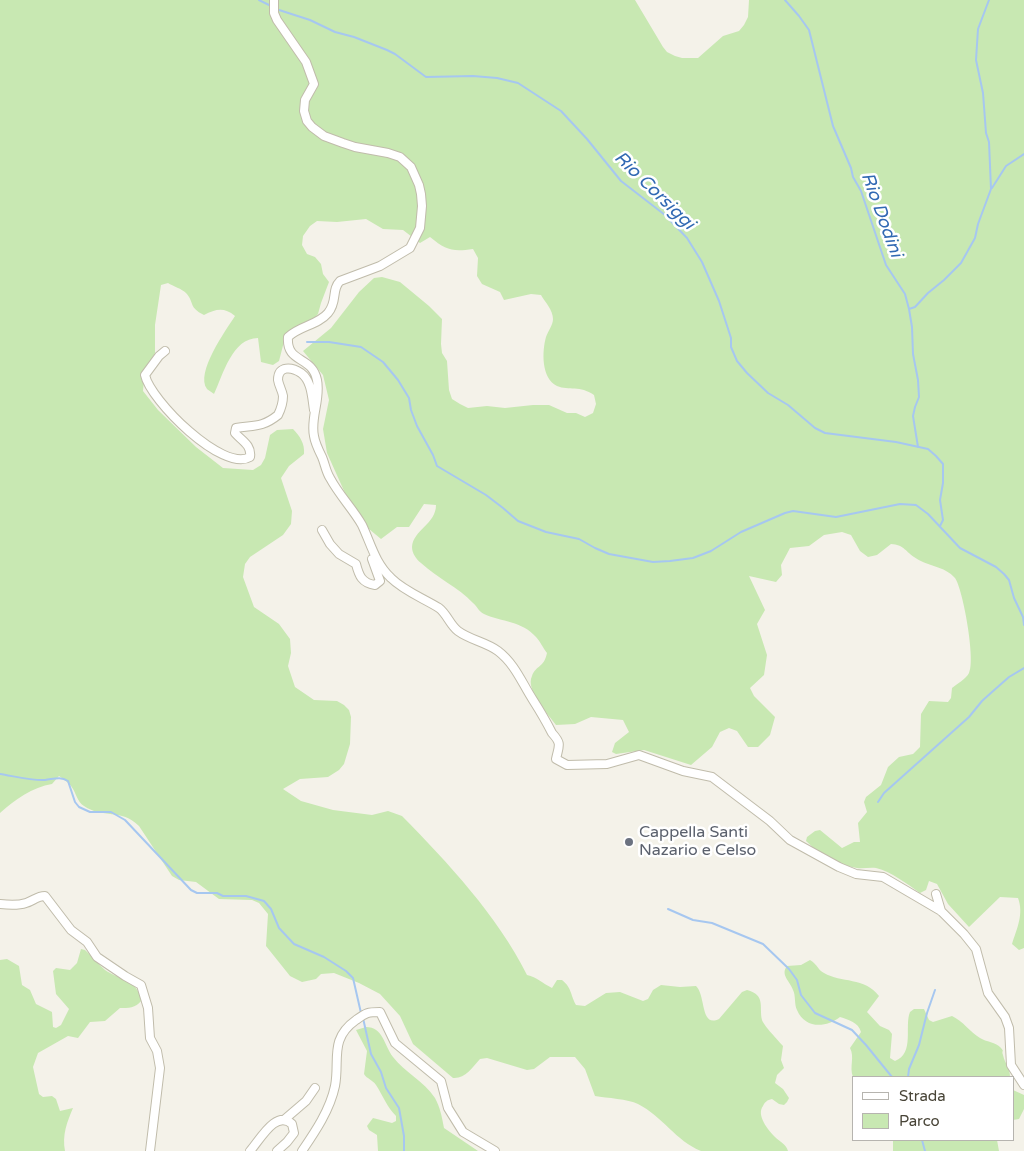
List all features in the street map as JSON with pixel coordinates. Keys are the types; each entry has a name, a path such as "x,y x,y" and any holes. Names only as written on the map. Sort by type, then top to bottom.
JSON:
{"street":[{"path":"274,0 274,13 277,20 306,62 314,84 305,100 304,111 307,121 324,136 355,148 388,152 400,158 411,167 419,184 421,194 422,212 420,228 410,248 380,266 340,281 336,286 334,304 328,314 288,337 287,346 289,350 315,371 318,399 314,436 328,476 362,526 379,564 391,579 440,609 456,630 491,647 511,664 523,681 552,733 558,739 560,746 556,759 567,765 607,764 638,755 683,771 712,777 770,821 790,840 839,867 856,874 883,878 941,911 976,949 988,993 1005,1017 1009,1028 1011,1065 1024,1085"},
{"path":"165,351 145,375 146,380 156,396 206,446 228,456 243,460 250,457 251,452 247,445 234,433 236,428 259,425 278,415 283,397 278,380 283,369 294,369 305,377 309,383 315,416"},
{"path":"322,530 334,549 356,564 360,577 368,584 375,585 380,581 369,553 367,540"},
{"path":"936,894 941,911"},
{"path":"0,904 11,906 26,903 38,896 45,896 72,930 86,942 97,957 124,976 141,985 148,1008 150,1038 157,1051 160,1068 150,1151"},
{"path":"302,1151 317,1128 335,1086 337,1050 340,1036 349,1025 368,1012 380,1012 395,1043 441,1081 448,1108 463,1132 495,1151"},
{"path":"250,1151 271,1126 280,1119 284,1119 306,1101 315,1088"},
{"path":"277,1151 294,1133 292,1124 284,1119"}],"green space":[{"path":"0,0 635,0 667,52 682,58 698,58 723,36 739,31 748,17 749,0 1024,0 1024,948 1019,950 1012,944 1020,915 1018,898 1000,897 969,927 948,904 937,884 929,881 926,890 920,893 888,872 874,868 850,867 836,862 817,851 806,841 807,837 820,830 842,848 854,842 860,842 858,823 867,812 864,802 866,797 881,785 888,767 899,757 913,754 920,747 921,714 929,701 948,702 951,698 952,688 969,673 971,655 965,610 958,585 951,574 919,560 901,547 891,544 877,555 868,557 860,551 851,535 842,532 824,535 809,546 790,548 781,565 782,575 776,582 749,576 765,610 757,624 767,655 764,675 750,688 754,696 775,717 770,735 758,747 748,747 737,731 729,728 720,732 712,747 691,765 644,750 616,754 612,752 615,743 629,732 623,720 591,717 575,724 556,725 538,702 532,688 532,676 546,658 547,653 537,639 525,628 482,613 467,597 427,568 415,556 412,549 413,541 429,522 435,512 436,505 424,504 409,527 397,527 381,539 369,529 345,493 327,453 323,429 329,400 323,375 303,351 331,328 359,292 374,278 382,277 400,282 442,319 441,344 442,353 447,361 449,390 452,399 460,404 468,408 549,405 567,413 576,413 585,417 593,413 596,404 594,395 589,392 557,386 548,377 544,364 544,349 553,316 541,295 531,294 504,300 500,292 482,284 477,276 478,258 473,249 450,249 430,237 420,243 403,230 383,229 366,219 337,222 317,221 310,226 303,236 302,245 307,254 315,257 321,264 323,274 329,282 318,314 313,320 294,328 286,334 279,361 273,365 261,362 258,338 249,340 241,344 235,351 225,368 214,394 208,390 204,382 208,363 235,316 224,310 212,311 204,315 194,307 186,293 168,283 161,285 155,325 155,353 145,370 143,391 158,410 196,447 223,468 253,470 261,465 265,458 270,435 277,430 293,429 303,444 304,454 289,466 281,478 292,511 291,524 283,535 250,557 245,564 243,577 254,607 279,624 290,639 291,653 288,666 295,687 314,700 337,701 349,710 351,717 350,744 344,764 339,770 328,777 300,779 283,789 301,801 333,810 372,815 388,811 402,816 454,871 486,911 501,931 527,975 552,988 557,980 562,980 569,989 576,1005 585,1006 606,993 620,992 643,1001 648,999 653,990 661,985 696,986 699,990 706,1015 713,1021 719,1019 742,992 747,990 753,992 761,1002 763,1023 783,1046 781,1060 784,1068 777,1075 775,1083 783,1089 789,1098 784,1105 772,1099 765,1102 761,1114 766,1126 788,1151 701,1151 692,1147 647,1109 638,1104 595,1096 585,1069 575,1057 550,1057 534,1069 527,1070 487,1058 480,1059 465,1075 453,1078 413,1044 400,1016 380,994 334,973 321,974 316,979 302,982 290,976 266,946 268,914 259,903 252,900 219,899 196,882 179,880 172,876 139,826 125,817 98,812 84,806 71,786 59,776 52,784 24,795 0,813"},
{"path":"81,949 85,950 105,970 128,981 136,989 141,1001 129,1008 120,1008 105,1021 90,1022 78,1038 68,1036 38,1053 33,1067 39,1094 43,1097 52,1096 56,1099 60,1111 73,1108 65,1134 65,1151 0,1151 0,960 7,959 19,966 22,985 30,990 36,1004 52,1012 53,1027 56,1028 61,1025 69,1009 56,994 53,971 56,968 70,970 77,963"},
{"path":"810,960 824,973 860,983 873,990 879,996 867,1012 880,1026 889,1030 892,1034 890,1058 895,1061 905,1052 907,1046 910,1012 914,1009 924,1009 929,1020 933,1022 952,1016 980,1038 999,1046 1003,1050 1010,1076 853,1076 850,1048 861,1032 853,1022 840,1017 822,1025 805,1021 796,1008 794,992 785,975 787,966 801,965"},
{"path":"366,1027 380,1033 393,1057 435,1098 442,1116 444,1128 478,1151 378,1151 377,1135 369,1130 367,1126 373,1118 392,1123 396,1121 396,1116 375,1083 364,1074 367,1051 356,1030"},
{"path":"1014,1090 1024,1095 1024,1109 1019,1119 1014,1120"},
{"path":"893,1141 997,1141 999,1151 893,1151"}],"waterway":[{"name":"Rio Corsiggi","path":"259,0 271,6"},
{"name":"Rio Dodini","path":"785,0 809,30 833,126 853,177 861,191 886,265 905,294 912,327 913,354 918,380 919,397 913,416 918,447"},
{"path":"909,309 915,307 961,263 975,238 991,189 989,142 986,133 983,93 976,60 978,29 989,0"},
{"name":"Rio Corsiggi","path":"276,9 387,50 426,77 473,76 497,78 518,83 561,111 587,139 621,181 665,215 687,238 702,262 719,301 731,338 731,347 737,361 768,393 788,405 815,428 825,433 896,442 928,449 936,456 943,464 943,483 940,500 943,520 940,526"},
{"path":"992,188 1006,166 1024,154"},
{"path":"307,342 329,342 361,347 383,362 398,380 409,398 417,426 437,466 486,495 518,521 546,532 579,539 609,554 653,562 693,558 711,551 741,532 793,511 836,517 900,504 916,505 928,514 960,548 996,567 1004,574 1009,580 1014,598 1023,617 1024,625"},
{"path":"878,802 884,793 969,717 982,701 1009,677 1024,668"},
{"path":"0,774 35,780 65,779 68,781 75,802 79,807 90,812 111,812 125,820 191,890 197,893 217,893 223,896 246,896 264,901 271,909 279,928 294,944 324,957 346,971 353,978 361,1013"},
{"path":"668,909 693,920 712,923 763,944 789,969 797,980 801,995 815,1013 852,1030 891,1076"},
{"path":"908,1076 935,990"},
{"path":"363,1018 371,1054 381,1072 386,1088 399,1108 404,1136 404,1151"},
{"path":"922,1141 925,1151"}],"place":[{"name":"Cappella Santi Nazario e Celso","path":"629,842"}]}
